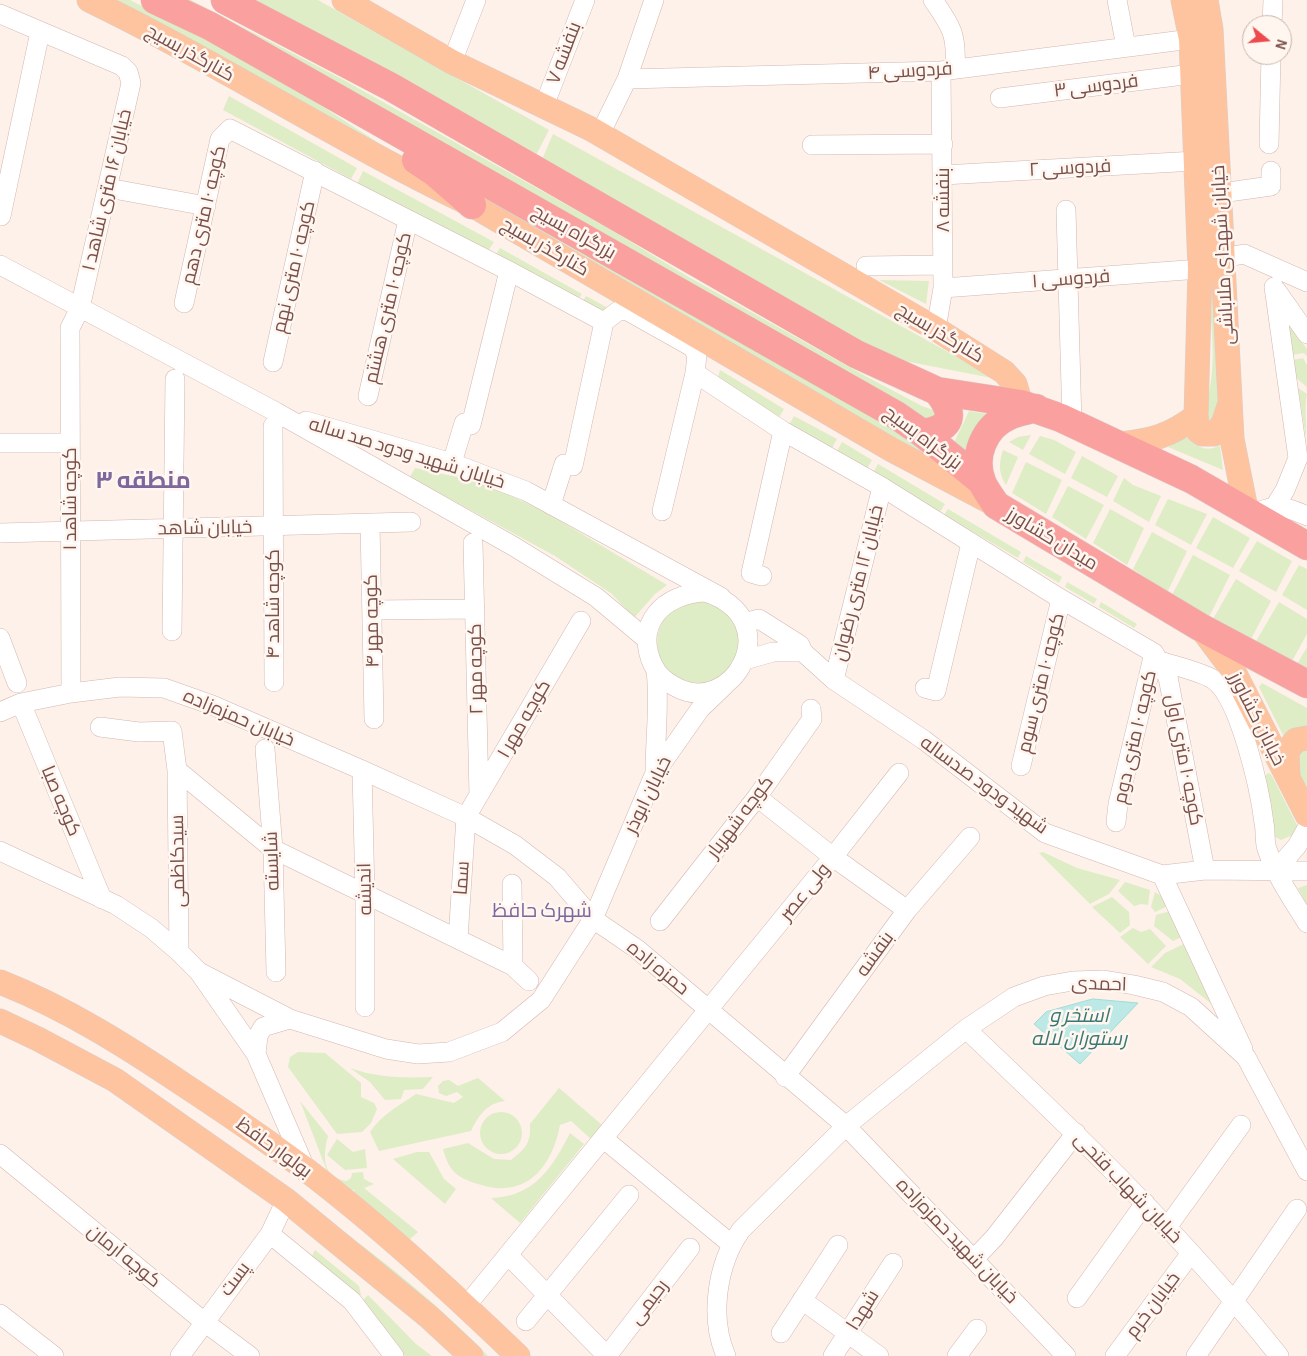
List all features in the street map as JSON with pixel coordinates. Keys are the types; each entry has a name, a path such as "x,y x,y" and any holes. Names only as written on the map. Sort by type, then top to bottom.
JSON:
{"highway":[{"name":"بزرگراه بسیج","path":"155,0 210,26 896,415 922,432 982,482"},
{"name":"بزرگراه بسیج","path":"224,0 391,87 856,354 937,392 1028,406"},
{"path":"210,26 434,172 472,205"},
{"path":"922,432 941,430 946,425 948,411 946,403 937,392"},
{"path":"1028,406 1119,444 1258,509 1307,546"},
{"name":"میدان کشاورز","path":"1028,406 1008,416 991,428 982,441 978,461 982,482 996,505 1200,627 1307,684"}],"main road":[{"name":"کنارگذر بسیج","path":"89,0 156,34 427,184 472,205 892,450 996,505"},
{"name":"کنارگذر بسیج","path":"344,0 373,7 452,62 600,134 936,329 1004,372 1015,384 1028,406"},
{"name":"خیابان شهدای ملاباشی","path":"1183,0 1192,39 1200,270 1196,416"},
{"name":"خیابان شهدای ملاباشی","path":"1206,0 1211,29 1221,193 1232,439 1258,509"},
{"path":"1200,270 1211,260 1223,258"},
{"path":"1119,444 1150,441 1179,427 1196,416 1198,431 1202,434 1214,434 1220,430 1230,404"},
{"name":"خیابان کشاورز","path":"1200,627 1234,672 1307,815"},
{"path":"1289,780 1286,763 1287,751 1296,740 1307,738"},
{"name":"بولوار حافظ","path":"0,982 88,1024 128,1048 250,1129 306,1170 409,1255 518,1356"},
{"name":"بولوار حافظ","path":"0,1021 38,1038 114,1080 286,1200 429,1317 471,1356"},
{"path":"286,1200 306,1170"}],"street":[{"path":"452,62 476,0"},
{"name":"بنفشه ۷","path":"544,106 585,0"},
{"path":"600,134 627,79 654,0"},
{"name":"بنفشه ۸","path":"933,0 951,26 956,49 948,70 943,144 943,288 936,329"},
{"path":"1117,0 1126,47"},
{"path":"1272,15 1273,0"},
{"path":"0,14 40,32 1,216"},
{"name":"خیابان ۱۶ متری شاهد ۱","path":"40,32 122,66 128,72 131,83 80,308"},
{"name":"فردوسی ۴","path":"627,79 948,70 1192,39"},
{"path":"1269,144 1271,65"},
{"name":"فردوسی ۳","path":"1000,98 1192,74"},
{"name":"کوچه ۱۰ متری دهم","path":"184,304 220,139 230,129 315,172"},
{"path":"812,145 943,144"},
{"name":"فردوسی ۲","path":"943,175 1196,161"},
{"path":"1221,193 1271,186 1271,171"},
{"path":"315,172 509,270 604,322"},
{"name":"کوچه ۱۰ متری نهم","path":"273,362 315,172"},
{"path":"108,188 206,206"},
{"path":"1066,210 1072,423"},
{"name":"کوچه ۱۰ متری هشتم","path":"368,396 408,220"},
{"path":"1223,258 1244,254 1276,278 1307,334"},
{"name":"خیابان شهید ودود صد ساله","path":"0,265 80,308 275,419 514,546 596,597 646,638"},
{"path":"866,266 942,265"},
{"path":"452,463 464,423 471,425 509,270"},
{"name":"فردوسی ۱","path":"943,288 1200,270"},
{"path":"1276,278 1307,282"},
{"path":"1258,509 1285,490 1302,454 1276,278"},
{"name":"کوچه شاهد ۱","path":"71,692 70,328 80,308"},
{"path":"551,505 564,464 573,466 604,322 618,310 626,310 692,348 697,355 695,373 662,511"},
{"path":"695,373 783,431 882,487 1157,657 1213,679 1225,690 1234,706 1254,773 1264,822 1266,847 1275,871 1307,923"},
{"path":"172,631 175,379"},
{"name":"خیابان شهید ودود صد ساله","path":"275,419 452,463 526,491 721,597"},
{"name":"کوچه شاهد ۴","path":"274,682 272,526 275,419"},
{"path":"762,576 751,574 783,431"},
{"path":"0,443 69,443"},
{"name":"خیابان ۱۲ متری رضوان","path":"834,680 882,487"},
{"path":"1258,509 1295,510 1307,516"},
{"name":"خیابان شاهد","path":"0,533 411,522"},
{"name":"کوچه مهر ۴","path":"370,524 374,718"},
{"name":"کوچه مهر ۲","path":"473,543 479,795"},
{"path":"925,688 936,691 971,543"},
{"path":"705,592 721,597 737,611 744,623 748,644 745,660 737,674 725,685 710,691 694,693 679,690 666,682 656,670 649,656 646,638 658,610 671,599 687,593 705,592"},
{"name":"کوچه ۱۰ متری سوم","path":"1021,766 1061,599"},
{"path":"372,610 475,609"},
{"name":"شهید ودود صدساله","path":"744,623 759,619 800,645 803,652 834,680 924,740 1045,833 1162,875 1205,870 1307,871"},
{"name":"کوچه مهر ۱","path":"466,817 581,621"},
{"path":"0,638 17,683"},
{"path":"745,660 773,652 803,652"},
{"name":"کوچه ۱۰ متری دوم","path":"1116,822 1118,804 1157,657"},
{"name":"کوچه ۱۰ متری اول","path":"1157,657 1168,677 1205,870"},
{"path":"655,773 654,734 658,690 656,670"},
{"name":"خیابان ابوذر","path":"199,972 290,1019 386,1049 418,1054 450,1052 502,1032 541,1000 593,919 655,773 700,709 725,685"},
{"name":"خیابان حمزه‌زاده","path":"0,712 21,703 71,692 120,687 164,688 212,705 466,817"},
{"name":"کوچه صبا","path":"21,703 102,899"},
{"name":"کوچه شهریار","path":"660,921 757,797 812,719 811,709"},
{"name":"سیدکاظمی","path":"100,727 139,732 172,731 177,770 179,952"},
{"name":"شایسته","path":"265,749 273,849 276,972"},
{"path":"177,770 273,849 513,966 528,981"},
{"name":"اندیشه","path":"362,770 365,1008"},
{"name":"ولی عصر","path":"471,1300 709,1010 899,773"},
{"path":"757,797 833,857 907,910"},
{"name":"حمزه زاده","path":"466,817 515,844 558,877 593,919 637,949 846,1126"},
{"name":"سما","path":"458,938 466,817"},
{"path":"1275,871 1297,846 1307,828"},
{"name":"بنفشه","path":"786,1077 907,910 970,837"},
{"path":"0,851 116,905 150,928 179,952 199,972 256,1054 306,1170"},
{"path":"1162,875 1246,1057"},
{"path":"512,884 513,966"},
{"name":"احمدی","path":"731,1244 753,1215 846,1126 966,1029 1014,996 1044,986 1073,981 1104,980 1134,985 1164,992 1191,1007 1246,1057 1307,1171"},
{"path":"256,1054 258,1036 263,1027 290,1019"},
{"name":"خیابان شهاب فتحی","path":"966,1029 1076,1133 1168,1226 1234,1300 1279,1356"},
{"path":"1168,1226 1241,1125"},
{"name":"خیابان شهید حمزه‌زاده","path":"846,1126 1066,1356"},
{"path":"974,1258 994,1238 1076,1133"},
{"path":"604,1138 731,1244 718,1299 718,1329 726,1356"},
{"name":"کوچه آرمان","path":"0,1154 203,1321 250,1356"},
{"path":"526,1322 629,1195"},
{"name":"پست","path":"180,1356 203,1321 270,1234 286,1200"},
{"path":"1077,1298 1145,1203"},
{"path":"1196,1356 1297,1209"},
{"path":"270,1234 352,1301 394,1356"},
{"path":"781,1333 838,1245"},
{"name":"رحیمی","path":"608,1356 690,1248"},
{"name":"خیابان خرم","path":"1115,1356 1191,1254"},
{"path":"508,1255 608,1356"},
{"name":"شهدا","path":"834,1356 893,1263"},
{"path":"802,1300 879,1356"},
{"path":"0,1314 54,1356"},
{"path":"956,1356 977,1329"}],"green space":[{"path":"109,0 130,0 218,45 305,95 440,183"},
{"path":"177,0 191,0 342,79 608,228 687,276 867,377 922,406 939,412 932,426"},
{"path":"248,0 318,0 549,130 534,159"},
{"path":"229,96 357,168 351,179 223,110"},
{"path":"553,134 997,379 884,357 540,164"},
{"path":"438,168 887,419 932,456 909,448 591,269"},
{"path":"363,171 494,242 488,251 357,184"},
{"path":"500,248 582,294 576,302 495,256"},
{"path":"1214,275 1223,402 1213,424 1200,419 1208,400 1211,379 1212,334 1207,276"},
{"path":"879,280 929,281 926,304"},
{"path":"586,296 610,309 602,315 581,304"},
{"path":"1291,328 1307,349 1307,356 1304,353 1292,355 1286,329"},
{"path":"1303,358 1307,365 1307,387 1296,378 1293,360"},
{"path":"720,370 784,409 778,419 717,381"},
{"path":"1298,388 1307,394 1306,438"},
{"path":"969,411 992,415 964,460 953,445"},
{"path":"794,416 837,439 832,448 789,425"},
{"path":"1031,435 1023,450 1009,442 1018,437"},
{"path":"1184,435 1200,447 1210,449 1220,445 1223,470 1168,447"},
{"path":"1040,436 1054,440 1076,452 1065,474 1029,454"},
{"path":"842,442 872,460 867,469 836,453"},
{"path":"1003,450 1018,457 1006,485 1000,468"},
{"path":"1082,456 1118,476 1107,497 1071,478"},
{"path":"1026,462 1062,480 1046,514 1012,493"},
{"path":"878,464 945,504 940,512 872,475"},
{"path":"415,468 485,483 547,513 667,585 655,594 634,618 612,594 555,556 410,477"},
{"path":"1124,478 1133,485 1161,496 1149,522 1113,501"},
{"path":"1068,486 1104,505 1086,539 1052,517"},
{"path":"1168,499 1207,514 1191,545 1155,525"},
{"path":"948,509 1021,552 1018,558 944,515"},
{"path":"1110,509 1144,528 1127,565 1093,543"},
{"path":"1213,517 1250,538 1233,568 1196,548"},
{"path":"1152,532 1187,551 1167,593 1133,569"},
{"path":"1257,541 1292,561 1276,592 1239,571"},
{"path":"1193,555 1230,575 1209,617 1172,595"},
{"path":"1026,556 1062,577 1059,583 1023,562"},
{"path":"1299,565 1307,569 1307,610 1282,595"},
{"path":"1236,579 1271,601 1250,641 1213,619"},
{"path":"1067,582 1097,599 1094,604 1065,587"},
{"path":"698,601 714,604 727,613 736,626 739,642 736,658 727,671 714,680 698,683 682,680 669,671 660,658 657,642 660,626 669,613 682,604"},
{"path":"1101,602 1137,624 1134,628 1099,607"},
{"path":"1279,602 1307,619 1307,634 1291,663 1255,643"},
{"path":"1307,647 1307,673 1296,666"},
{"path":"1262,683 1307,708 1307,732 1285,739 1259,687"},
{"path":"1304,749 1307,750 1307,793 1300,779 1295,757"},
{"path":"1268,773 1271,774 1298,827 1297,833 1281,840 1273,836 1264,777"},
{"path":"1043,852 1077,868 1120,880 1109,894 1090,904 1039,853"},
{"path":"1125,882 1150,890 1148,905 1134,906 1118,891"},
{"path":"1307,885 1307,905 1298,888"},
{"path":"1155,892 1163,897 1168,906 1155,912 1151,907"},
{"path":"1112,897 1129,912 1130,925 1120,933 1092,907"},
{"path":"1171,911 1184,936 1173,941 1154,926 1156,915"},
{"path":"1133,928 1141,932 1150,929 1166,946 1148,964 1120,937"},
{"path":"1188,942 1213,1005 1180,979 1151,967 1165,953"},
{"path":"298,1052 325,1053 361,1083 361,1097 374,1103 377,1109 371,1123 362,1132 337,1134 288,1067 290,1057"},
{"path":"350,1068 391,1077 433,1077 423,1089 404,1090 401,1099 385,1100 370,1082"},
{"path":"478,1078 505,1101 488,1107 471,1131 379,1151 370,1132 391,1111 416,1094 454,1103 463,1097 457,1092 446,1096 439,1093 438,1086 443,1081 449,1080 458,1086"},
{"path":"559,1088 602,1125 591,1139 571,1121 560,1125 556,1141 543,1167 534,1177 510,1188 495,1188 478,1184 464,1179 454,1172 448,1163 443,1149 468,1143 494,1159 511,1160 526,1145 530,1136 530,1124"},
{"path":"300,1101 328,1136 325,1158 328,1170 332,1175 347,1181 351,1178 352,1173 363,1172 364,1179 374,1184 364,1188 418,1232 410,1239 400,1243 348,1198 355,1190 346,1191 332,1184"},
{"path":"505,1112 513,1115 519,1121 522,1133 519,1145 513,1151 497,1154 489,1151 483,1145 480,1129 483,1121 489,1115"},
{"path":"570,1133 584,1144 520,1223 491,1198 519,1192 540,1178 556,1158"},
{"path":"337,1139 353,1152 365,1149 367,1168 345,1170 327,1155"},
{"path":"417,1152 429,1152 444,1179 456,1189 445,1204 393,1159"},
{"path":"325,1219 410,1283 488,1356 477,1356"},
{"path":"315,1250 359,1286 361,1295 355,1295 311,1258"},
{"path":"368,1295 416,1344 432,1356 405,1356 360,1303"}],"water":[{"name":"استخر و رستوران لاله","path":"1093,999 1138,1003 1080,1064 1034,1024 1046,1012"}],"district":[{"name":"منطقه ۳","path":"143,481"},
{"name":"شهرک حافظ","path":"542,911"}]}
